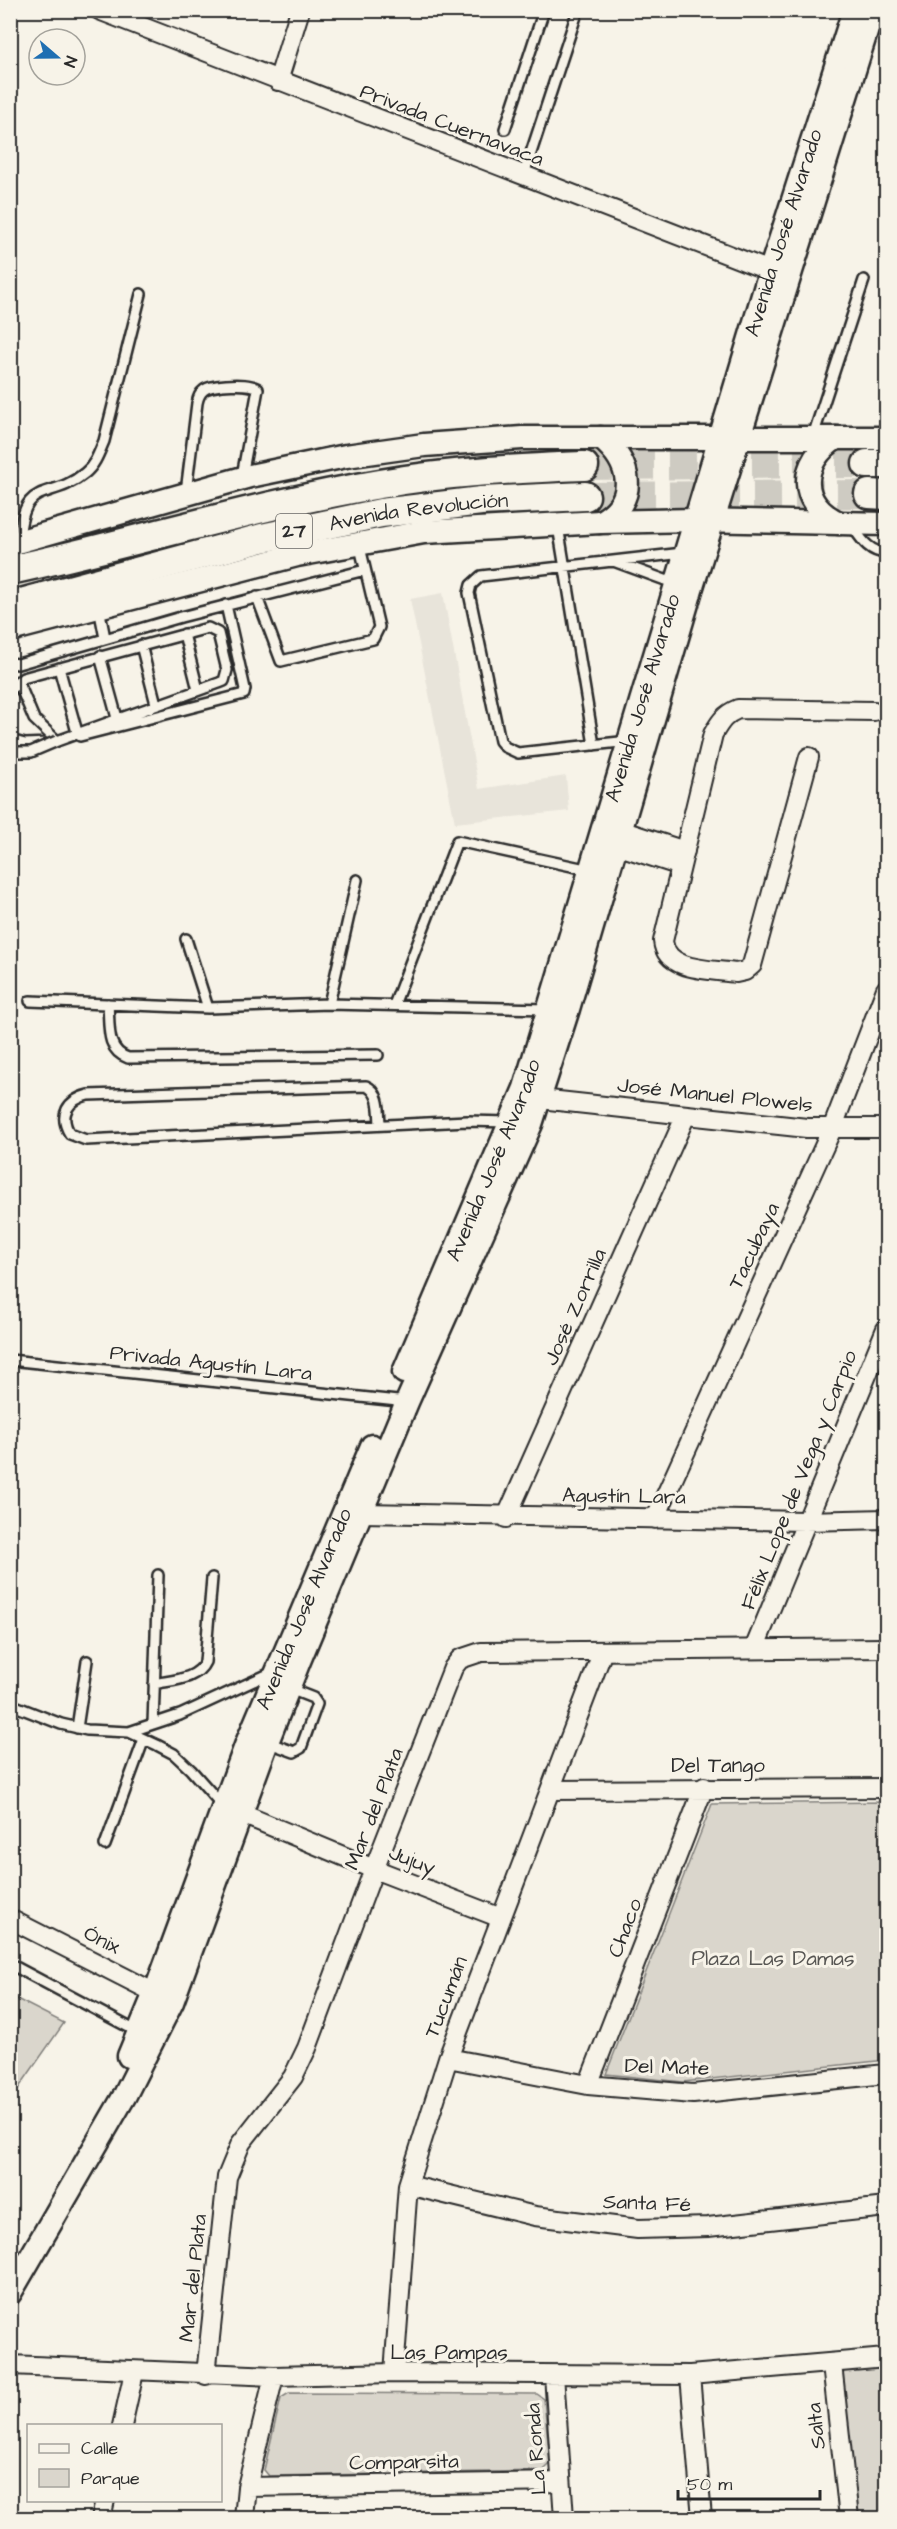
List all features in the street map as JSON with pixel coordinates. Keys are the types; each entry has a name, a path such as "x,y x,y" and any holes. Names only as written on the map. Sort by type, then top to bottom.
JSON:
{"main road":[{"name":"Avenida Revolución","path":"10,570 261,507 381,483 490,470 584,466"},
{"name":"Avenida Revolución","path":"10,606 262,538 381,513 481,501 585,496"}],"street":[{"name":"Privada Cuernavaca","path":"99,10 779,275"},
{"path":"278,81 300,10"},
{"name":"Avenida José Alvarado","path":"147,2036 164,1997 232,1810 283,1679 399,1401 522,1123 559,1009 637,740 779,275 864,14"},
{"path":"15,543 241,478 345,456 424,445 522,438 836,438 882,447"},
{"path":"600,522 616,511 627,485 625,465 620,456 601,438"},
{"path":"836,438 818,452 812,461 808,483 814,503 829,519 845,523"},
{"path":"10,630 297,555 424,532 600,522 705,520 886,524"},
{"path":"809,757 756,956 745,971 736,973 679,964 670,959 664,951 663,941 713,734 728,713 738,709 874,711"},
{"name":"Avenida José Alvarado","path":"598,872 618,838 637,740"},
{"path":"618,838 683,859"},
{"name":"Tacubaya","path":"655,1519 832,1129 886,988"},
{"name":"Avenida José Alvarado","path":"522,1123 540,1099 559,1009"},
{"name":"José Manuel Plowels","path":"540,1099 832,1129 886,1128"},
{"name":"José Zorrilla","path":"506,1518 686,1115"},
{"name":"Félix Lope de Vega y Carpio","path":"754,1649 886,1329"},
{"name":"Avenida José Alvarado","path":"232,1810 267,1742 283,1679 299,1661 354,1510"},
{"name":"Agustín Lara","path":"354,1510 506,1518 805,1521 886,1519"},
{"name":"Mar del Plata","path":"206,2375 227,2177 241,2143 292,2077 308,2048 374,1869 453,1668 460,1659 481,1652 886,1648"},
{"name":"Tucumán","path":"394,2373 408,2185 448,2058 603,1651"},
{"name":"Del Tango","path":"550,1790 704,1787 886,1788"},
{"name":"Chaco","path":"588,2085 704,1787"},
{"name":"Jujuy","path":"232,1810 374,1869 501,1917"},
{"name":"Ónix","path":"10,1919 164,1997"},
{"path":"10,2264 112,2089 147,2036"},
{"path":"10,2294 147,2036"},
{"name":"Del Mate","path":"448,2058 588,2085 693,2094 886,2074"},
{"name":"Santa Fé","path":"408,2185 535,2216 638,2229 708,2227 886,2207"},
{"name":"Las Pampas","path":"10,2366 274,2376 394,2373 690,2375 886,2358"},
{"name":"Salta","path":"832,2364 849,2518"},
{"path":"122,2424 134,2372"},
{"name":"La Ronda","path":"554,2375 564,2518"},
{"path":"690,2375 702,2518"},
{"path":"244,2518 247,2487 274,2376"},
{"name":"Comparsita","path":"247,2487 561,2481"},
{"path":"101,2518 105,2502"}],"lane":[{"path":"505,129 544,10"},
{"path":"523,177 578,10"},
{"path":"812,438 864,280"},
{"path":"15,543 21,514 28,502 43,492 74,481 95,463 104,441 141,294"},
{"path":"185,494 197,403 203,391 209,387 248,384 258,389 241,478"},
{"path":"845,523 866,546 878,553 886,553"},
{"path":"558,524 563,567 594,745"},
{"path":"256,597 279,659 283,661 373,639 379,627 359,543"},
{"path":"637,740 518,753 505,747 500,741 469,592 471,585 481,576 694,552"},
{"path":"614,561 683,587"},
{"path":"10,672 14,664 226,605 365,570"},
{"path":"10,740 25,744 43,744 242,696 245,689 226,605"},
{"path":"99,608 105,638"},
{"path":"10,690 18,681 59,668 208,628 215,629 227,669 224,681 77,732 32,753 10,752"},
{"path":"184,634 198,690"},
{"path":"141,645 156,704"},
{"path":"100,656 117,718"},
{"path":"59,668 77,732"},
{"path":"18,681 34,719 57,741"},
{"path":"394,1005 457,841 598,872"},
{"path":"329,1004 357,880"},
{"path":"186,939 208,1008"},
{"path":"30,1000 208,1008 329,1004 559,1009"},
{"path":"108,1004 112,1047 118,1054 128,1058 378,1055"},
{"path":"380,1125 374,1090 366,1086 88,1095 73,1100 68,1106 64,1120 70,1134 86,1140 380,1125 467,1120 522,1123"},
{"name":"Privada Agustín Lara","path":"10,1360 399,1401"},
{"path":"153,1724 158,1575"},
{"path":"154,1684 195,1675 202,1670 205,1662 212,1578"},
{"path":"77,1728 87,1661"},
{"path":"129,1732 283,1679 313,1698 317,1704 301,1748 294,1752 267,1742"},
{"path":"10,1704 37,1716 77,1728 129,1732 144,1739 174,1754 232,1810"},
{"path":"105,1845 144,1739"},
{"path":"10,1964 147,2036"}],"shaded area":[{"path":"443,593 479,789 566,776 569,811 455,823 410,599"}],"green space":[{"name":"Plaza Las Damas","path":"886,1802 886,2060 683,2082 606,2074 712,1804"},
{"path":"11,1996 64,2023 11,2099"},
{"path":"886,2358 886,2518 848,2518 832,2364"},
{"path":"289,2393 537,2394 544,2399 550,2464 543,2471 269,2476 264,2470 281,2398"}],"tunnel":[{"path":"584,466 867,464"},
{"path":"585,496 869,494"}]}
